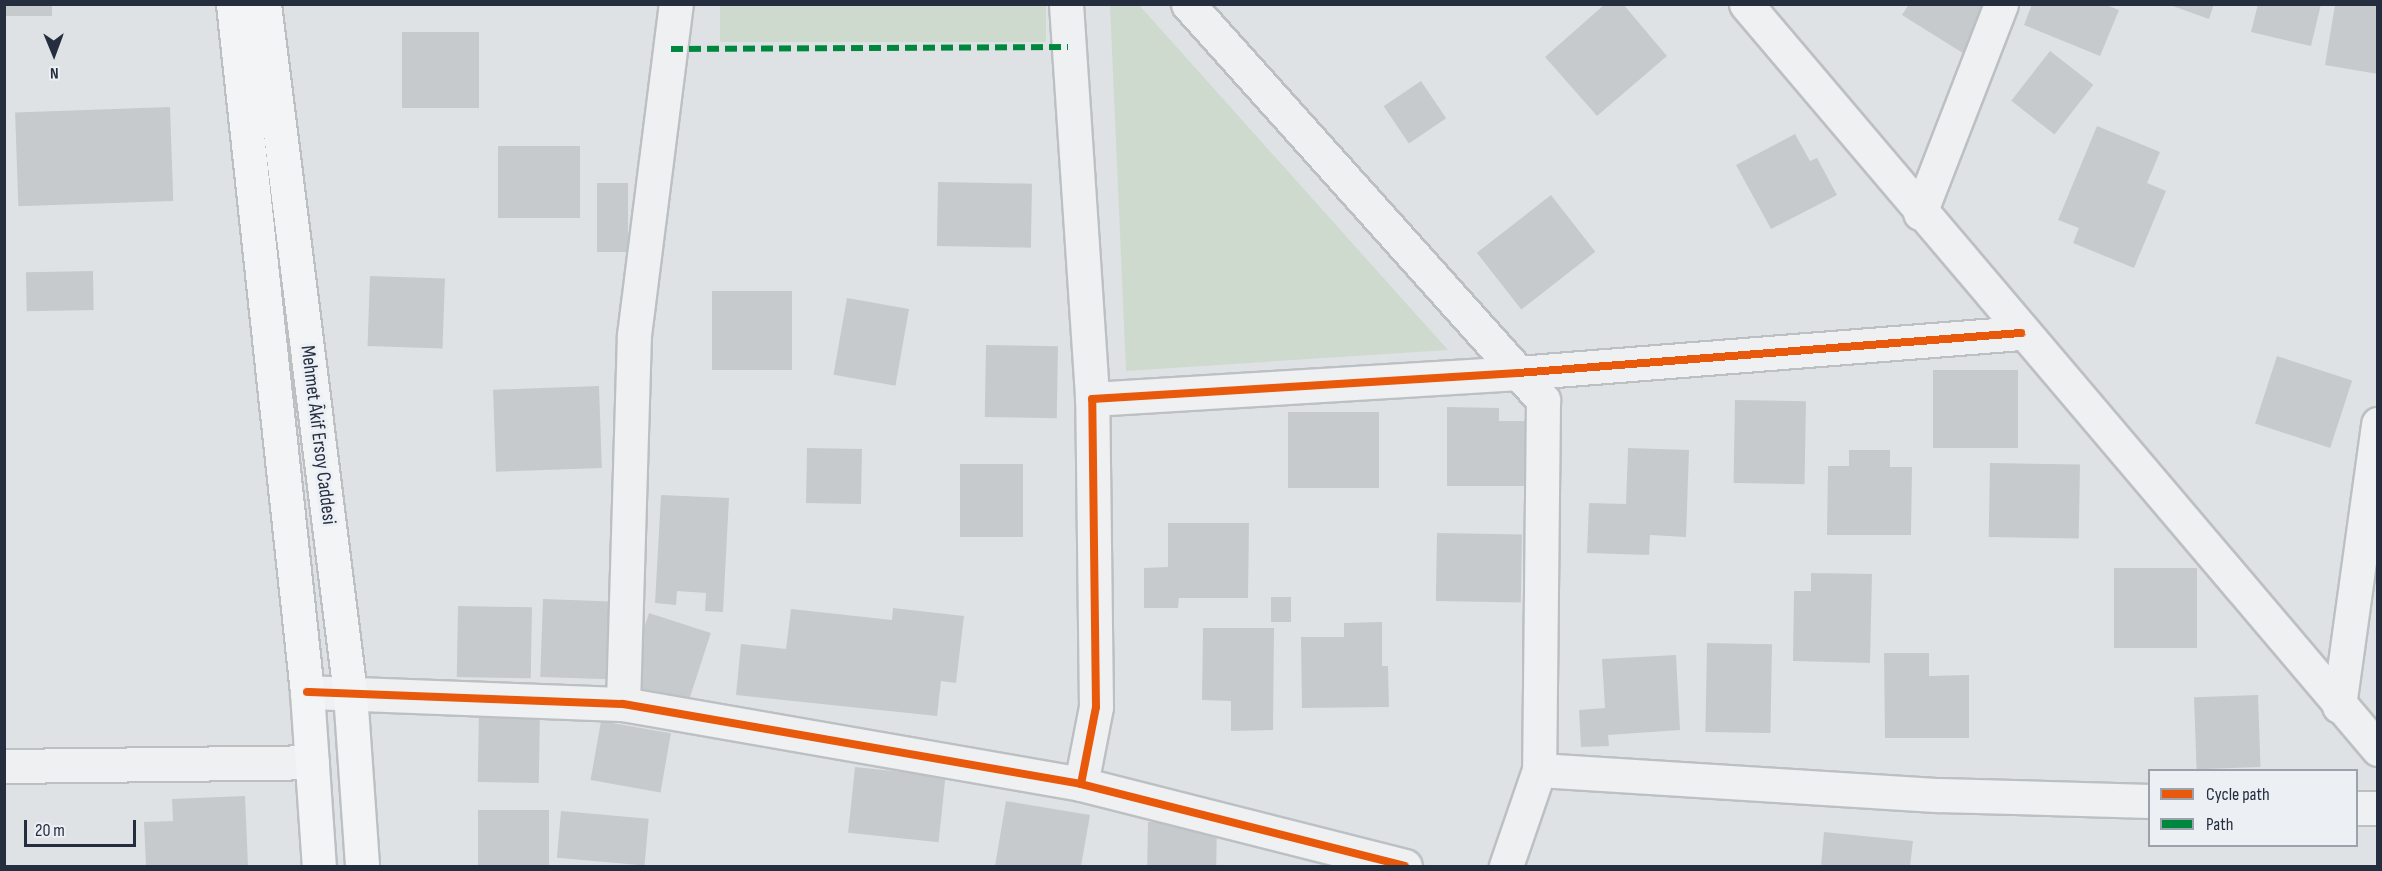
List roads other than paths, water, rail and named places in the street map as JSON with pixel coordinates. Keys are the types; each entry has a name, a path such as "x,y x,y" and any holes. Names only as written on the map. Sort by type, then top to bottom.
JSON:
{"main road":[{"name":"Mehmet Âkif Ersoy Caddesi","path":"233,4 307,692 319,867"},
{"name":"Mehmet Âkif Ersoy Caddesi","path":"264,4 350,693 362,867"}],"street":[{"path":"622,704 634,335 676,4"},
{"path":"1066,4 1092,399 1096,707 1081,784"},
{"path":"1188,4 1543,400 1539,770 1506,867"},
{"path":"1746,4 2021,333 2378,750"},
{"path":"1920,213 2001,4"},
{"path":"1092,399 1518,373 2021,333"},
{"path":"2339,706 2378,424"},
{"path":"307,692 622,704 1081,784 1405,867"},
{"path":"4,766 312,762"},
{"path":"1539,770 1939,795 2148,801"},
{"path":"2358,808 2378,808"}]}
